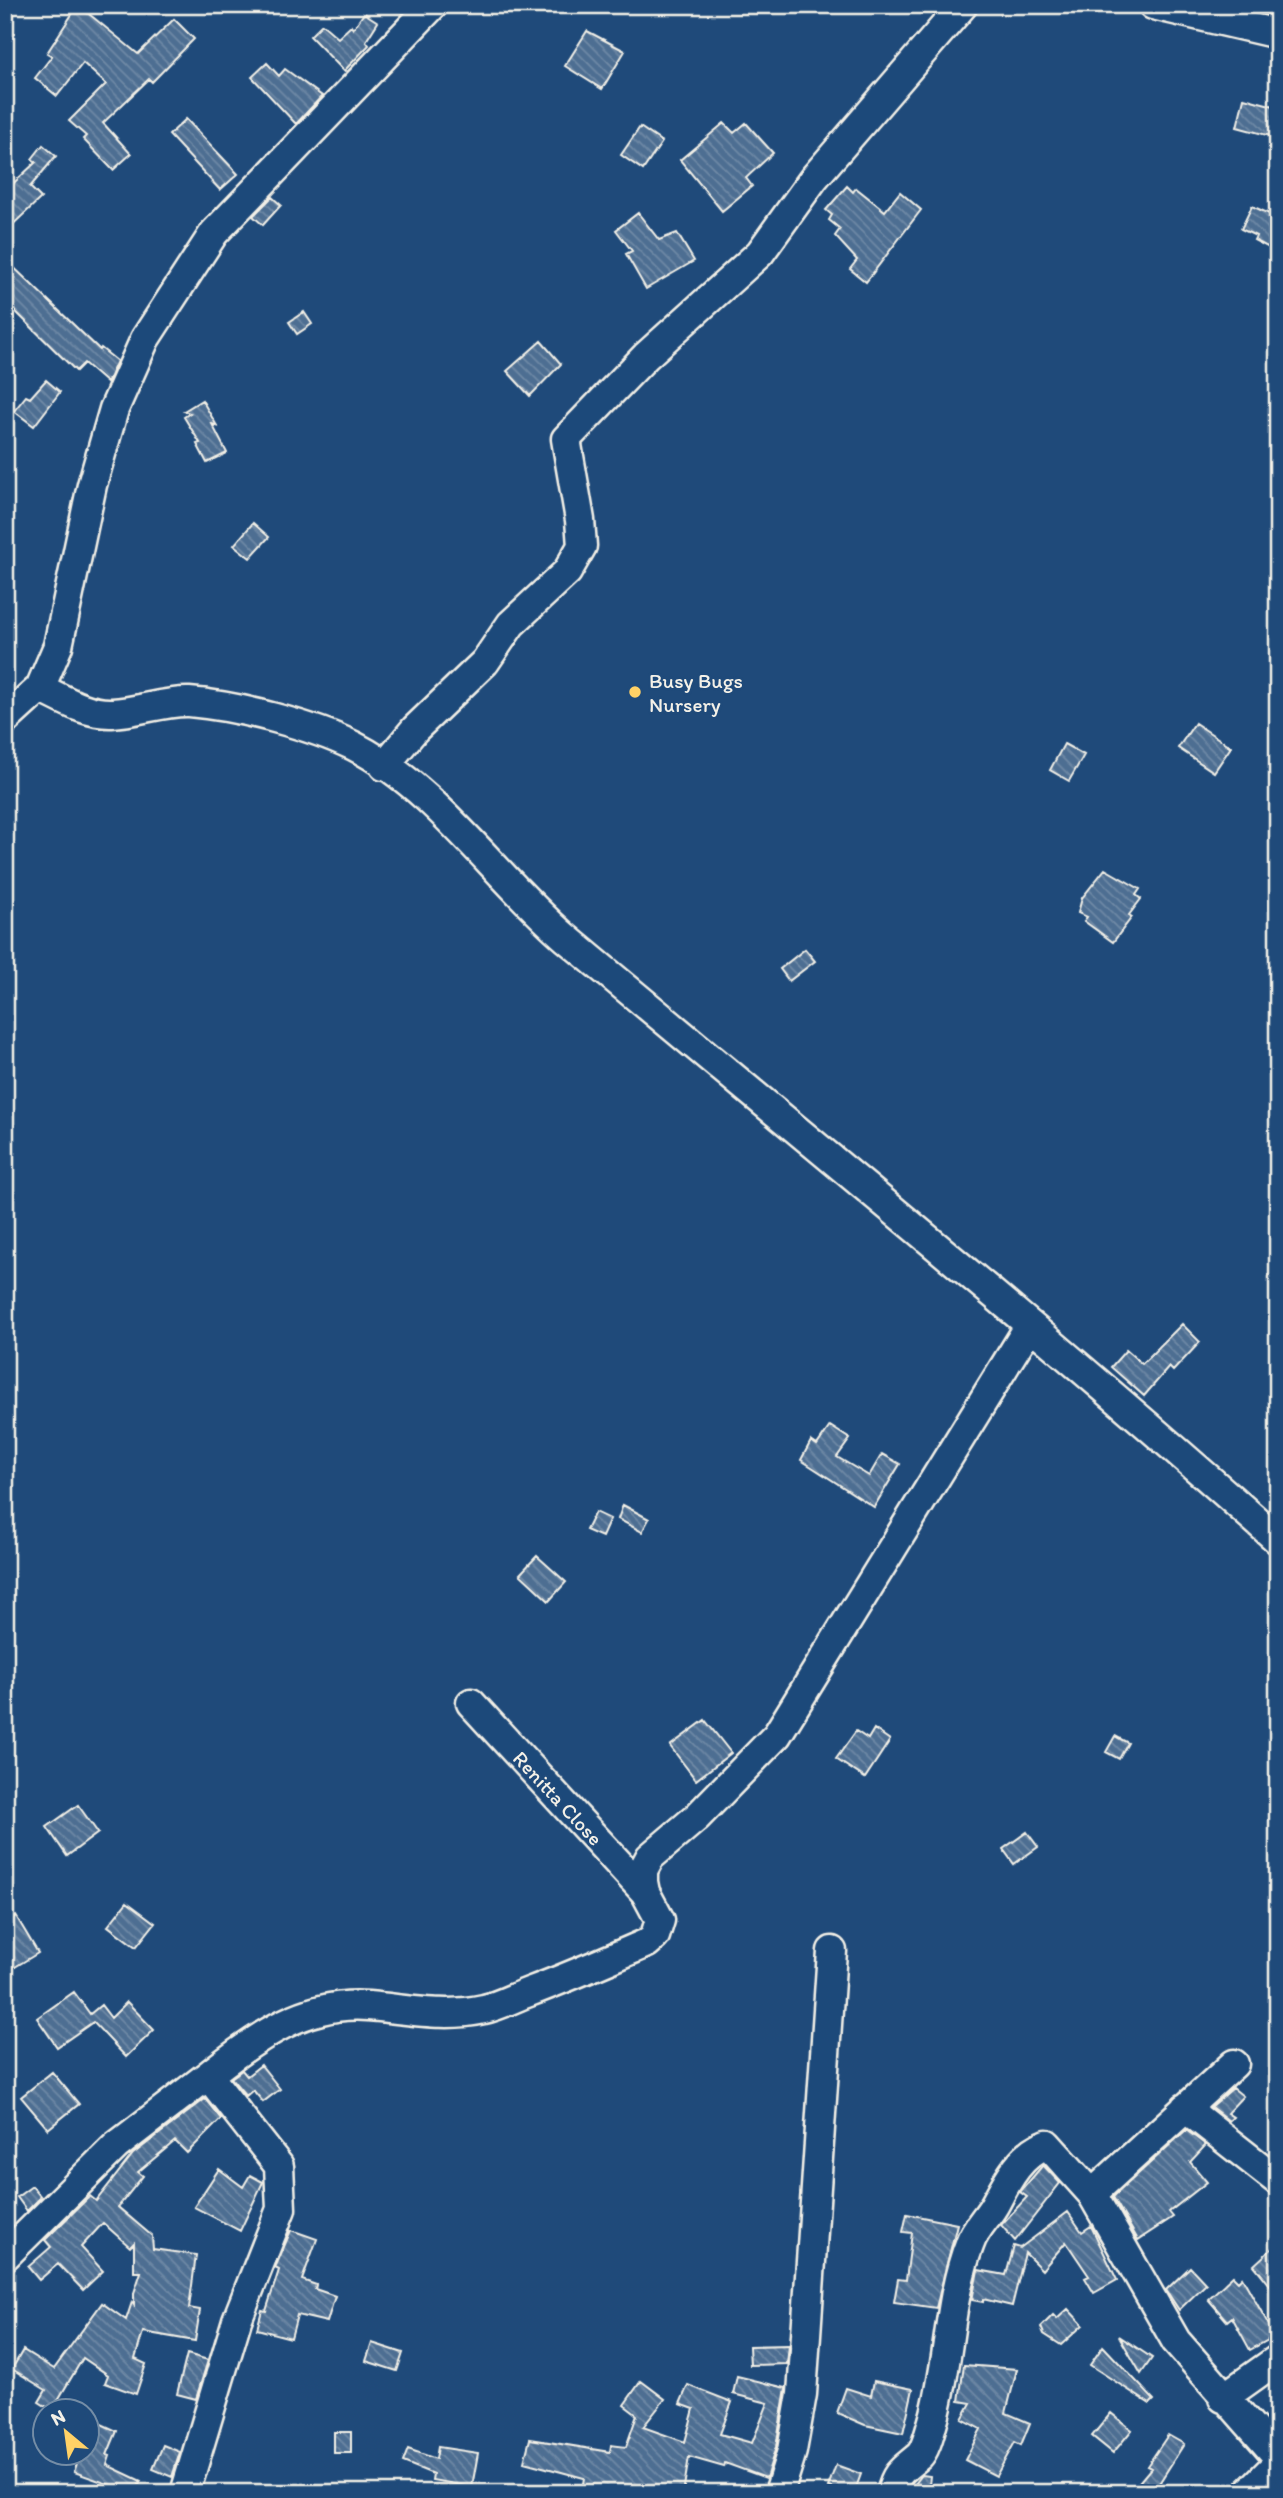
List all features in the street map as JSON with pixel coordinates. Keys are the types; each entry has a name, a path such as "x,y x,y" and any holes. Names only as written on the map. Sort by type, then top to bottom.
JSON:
{"street":[{"path":"5,720 40,688 58,646 72,570 114,409 145,339 214,233 433,5"},
{"path":"384,766 415,729 485,662 511,624 567,572 582,547 566,439 646,356 760,253 814,178 963,5"},
{"path":"1153,5 1278,34"},
{"path":"40,688 82,708 110,713 186,702 240,710 327,734 358,748 407,780 556,929 1030,1325 1278,1539"},
{"path":"5,2256 116,2146 266,2033 304,2014 338,2006 366,2006 436,2014 485,2009 582,1972 647,1943 655,1936 660,1920 645,1892 643,1870 650,1857 697,1817 777,1735 1030,1325"},
{"name":"Renitta Close","path":"471,1703 645,1892"},
{"path":"779,2493 792,2451 802,2394 832,1951"},
{"path":"1092,2194 1234,2064"},
{"path":"185,2493 237,2320 281,2208 278,2166 214,2083 211,2073"},
{"path":"1185,2108 1278,2181"},
{"path":"891,2493 894,2481 905,2464 921,2455 933,2422 971,2240 990,2214 1007,2182 1032,2150 1047,2144 1092,2194 1176,2341 1223,2398 1278,2456"},
{"path":"1223,2398 1278,2359"},
{"path":"1248,2493 1278,2463"}],"building":[{"path":"78,5 138,54 174,19 194,39 152,82 149,79 103,123 131,154 113,170 83,139 86,136 69,121 106,84 83,63 57,96 35,78 52,56 47,53"},
{"path":"364,13 378,22 366,41 369,45 344,71 310,36 322,24 338,38 351,26 353,29"},
{"path":"587,31 625,51 602,89 565,66"},
{"path":"267,63 279,76 285,69 322,96 296,124 252,77"},
{"path":"1244,98 1278,107 1278,138 1237,127"},
{"path":"186,119 238,174 220,190 169,135"},
{"path":"724,123 734,133 746,123 773,153 746,178 752,186 722,211 680,160"},
{"path":"640,127 662,142 643,170 621,155"},
{"path":"43,145 56,156 30,187 41,198 5,232 5,191 36,162 32,159"},
{"path":"847,186 853,192 856,188 885,211 900,192 921,210 866,282 850,269 857,260 835,236 840,229 829,220 832,215 826,210"},
{"path":"272,197 281,205 263,225 253,216"},
{"path":"1252,206 1278,218 1278,241 1273,250 1254,240 1256,236 1241,229"},
{"path":"638,213 659,240 677,233 694,261 646,289 626,254 632,251 616,230"},
{"path":"5,259 100,350 101,348 117,361 107,383 84,363 76,371 5,301"},
{"path":"304,312 312,324 297,334 289,322"},
{"path":"541,341 561,364 530,396 507,371"},
{"path":"46,380 60,392 34,426 14,411 26,396 30,398"},
{"path":"202,400 217,426 212,424 227,453 207,463 197,444 200,443 184,417 190,413 184,411"},
{"path":"253,523 269,537 250,558 234,545"},
{"path":"1195,723 1231,747 1214,772 1178,748"},
{"path":"1064,744 1084,755 1069,781 1050,770"},
{"path":"1105,869 1140,889 1136,895 1141,899 1129,915 1132,917 1113,942 1084,921 1087,917 1078,913 1082,898"},
{"path":"805,949 815,961 789,981 780,969"},
{"path":"1182,1324 1200,1342 1173,1371 1169,1367 1144,1396 1111,1367 1126,1350 1142,1364"},
{"path":"830,1426 850,1439 837,1457 869,1476 882,1454 900,1464 874,1507 801,1460 811,1441 817,1445"},
{"path":"623,1505 649,1519 642,1532 618,1519"},
{"path":"595,1512 610,1519 602,1537 586,1530"},
{"path":"537,1556 566,1582 549,1601 520,1574"},
{"path":"705,1720 731,1753 696,1780 670,1746"},
{"path":"874,1729 890,1740 865,1778 836,1759 856,1731 868,1739"},
{"path":"1115,1736 1128,1743 1119,1759 1106,1752"},
{"path":"78,1805 98,1833 67,1856 47,1827"},
{"path":"1027,1832 1038,1847 1014,1864 1003,1849"},
{"path":"127,1902 155,1923 136,1947 108,1926"},
{"path":"16,1916 38,1953 5,1973 5,1922"},
{"path":"74,1992 90,2014 101,2005 111,2018 127,2002 154,2030 126,2057 93,2022 57,2047 37,2018"},
{"path":"261,2065 280,2089 263,2102 253,2090 246,2096 231,2078 242,2070 247,2076"},
{"path":"52,2072 79,2104 48,2129 21,2097"},
{"path":"1233,2088 1243,2096 1227,2113 1233,2117 1229,2121 1211,2107"},
{"path":"205,2099 221,2119 187,2153 175,2141 138,2172 143,2176 118,2207 152,2236 153,2249 196,2255 189,2308 200,2310 195,2341 143,2332 135,2359 146,2364 136,2394 105,2383 108,2375 83,2358 60,2396 42,2396 46,2390 12,2369 23,2350 54,2369 102,2303 126,2320 132,2302 134,2305 134,2293 141,2272 134,2272 134,2243 130,2247 103,2223 81,2247 103,2271 83,2290 58,2264 39,2280 28,2267 51,2247 45,2240 90,2196 96,2201 133,2154"},
{"path":"1186,2130 1206,2145 1190,2162 1207,2182 1169,2212 1173,2217 1138,2240 1113,2197"},
{"path":"1043,2165 1060,2183 1015,2241 1001,2225 1027,2197 1020,2192"},
{"path":"219,2169 243,2187 250,2175 263,2182 240,2231 194,2207"},
{"path":"32,2186 41,2197 27,2211 17,2197"},
{"path":"1068,2212 1082,2232 1091,2226 1117,2280 1094,2293 1085,2278 1089,2276 1066,2242 1042,2270 1025,2253 1012,2306 983,2299 983,2302 972,2300 978,2270 1006,2275 1014,2246 1020,2248"},
{"path":"907,2214 957,2224 936,2308 894,2302 898,2279 906,2280 912,2233 903,2232"},
{"path":"291,2230 317,2239 302,2280 316,2285 315,2289 335,2296 327,2322 297,2315 291,2338 257,2329 262,2310 266,2311 279,2270 275,2268"},
{"path":"1278,2243 1278,2295 1254,2265"},
{"path":"1190,2267 1206,2284 1179,2310 1166,2290"},
{"path":"1233,2276 1238,2281 1242,2277 1275,2336 1250,2350 1232,2317 1227,2321 1208,2299"},
{"path":"1068,2309 1083,2325 1061,2345 1044,2334 1041,2327 1053,2315 1057,2319"},
{"path":"1119,2336 1152,2358 1141,2374"},
{"path":"372,2343 403,2353 397,2371 366,2361"},
{"path":"789,2345 787,2364 750,2365 749,2346"},
{"path":"1103,2346 1154,2400 1150,2404 1090,2365"},
{"path":"187,2354 208,2360 196,2399 177,2394"},
{"path":"964,2365 1017,2369 1006,2413 1030,2423 1021,2445 1015,2442 996,2476 965,2460 981,2429 962,2419 971,2403 959,2401"},
{"path":"737,2376 786,2388 776,2447 766,2478 725,2463 724,2467 689,2457 683,2493 626,2490 626,2493 605,2493 582,2490 584,2478 524,2462 530,2439 610,2452 611,2445 626,2447 637,2415 624,2405 641,2381 665,2399 643,2427 685,2442 694,2409 680,2404 688,2385 732,2402 720,2434 752,2443 768,2403 733,2394"},
{"path":"874,2381 913,2389 903,2433 865,2425 837,2413 846,2388 871,2396"},
{"path":"1111,2413 1132,2430 1113,2453 1092,2436"},
{"path":"102,2424 117,2431 107,2455 110,2456 107,2465 141,2481 135,2493 107,2493 111,2485 74,2472 76,2466 102,2466"},
{"path":"334,2432 351,2432 351,2453 334,2453"},
{"path":"1168,2435 1184,2444 1153,2493 1130,2493 1151,2468 1147,2466"},
{"path":"163,2445 180,2452 172,2477 153,2469"},
{"path":"438,2447 478,2453 472,2487 432,2480 433,2474 403,2462 408,2449 436,2459"},
{"path":"836,2465 861,2474 854,2493 828,2487"},
{"path":"922,2475 930,2476 928,2493 908,2493"}],"place":[{"name":"Busy Bugs Nursery","path":"635,692"}]}
